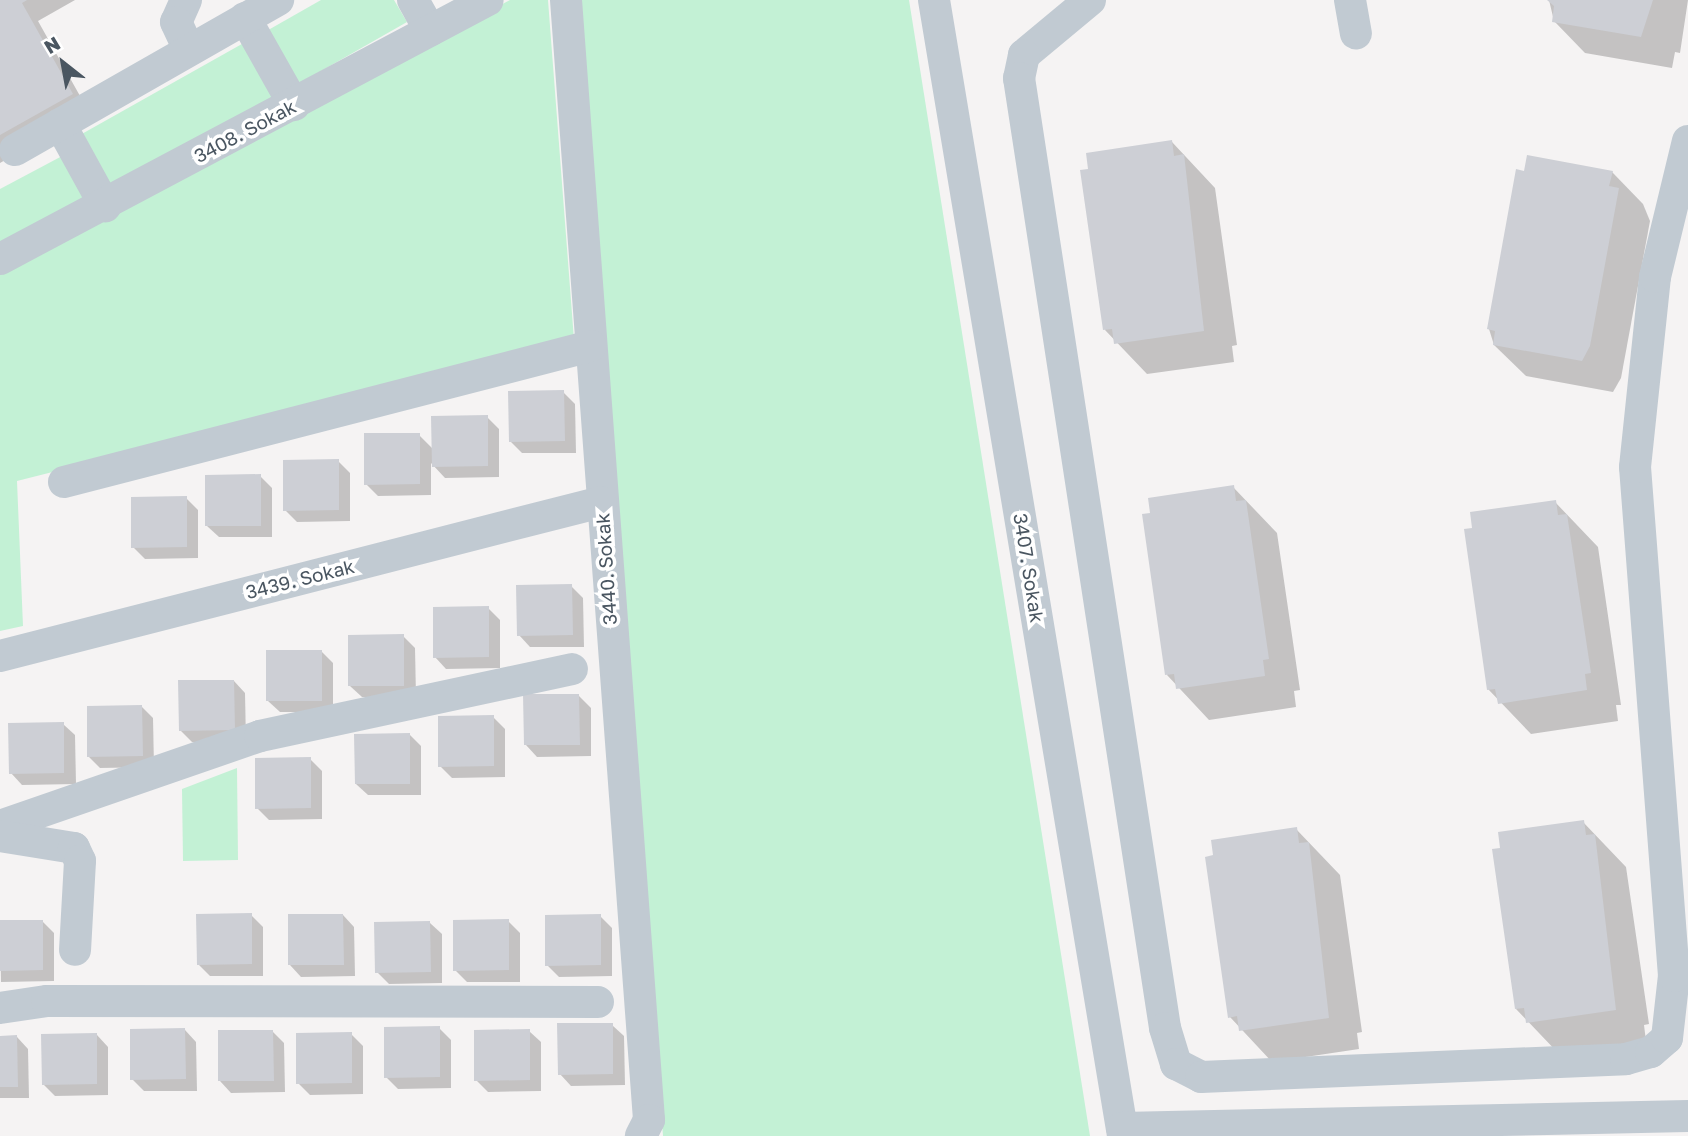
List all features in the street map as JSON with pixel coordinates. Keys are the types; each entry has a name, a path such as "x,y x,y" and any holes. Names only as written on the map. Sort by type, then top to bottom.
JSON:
{"street":[{"path":"186,0 176,22 189,50"},
{"path":"15,150 278,0"},
{"path":"413,0 430,31"},
{"name":"3408. Sokak","path":"0,259 105,206 488,0"},
{"name":"3440. Sokak","path":"566,0 601,502 649,1121 641,1136"},
{"name":"3407. Sokak","path":"934,0 1123,1132"},
{"path":"1090,0 1024,55 1019,78 1165,1028 1176,1064 1201,1077 1626,1059 1651,1052 1667,1038 1674,976 1635,467 1655,277 1688,141"},
{"path":"1350,0 1356,33"},
{"path":"245,18 294,105"},
{"path":"60,124 105,206"},
{"path":"64,482 591,346"},
{"name":"3439. Sokak","path":"0,656 601,502"},
{"path":"0,826 260,736 572,669"},
{"path":"0,836 74,848 80,861 75,950"},
{"path":"0,1007 47,1001 598,1002"},
{"path":"1123,1132 1688,1116"}],"green space":[{"path":"321,0 394,0 407,22 293,87 263,33"},
{"path":"510,0 548,0 574,340 17,481 23,626 0,631 0,273"},
{"path":"579,0 909,0 1090,1136 663,1136"},
{"path":"249,40 279,95 109,188 80,135"},
{"path":"64,155 87,199 0,243 0,189"},
{"path":"237,768 238,860 183,861 182,789"}],"building":[{"path":"0,0 27,0 22,3 73,94 0,135"},
{"path":"1547,0 1653,0 1641,37 1552,22 1554,6"},
{"path":"1172,140 1174,156 1184,154 1204,331 1114,344 1112,329 1103,330 1080,170 1088,169 1086,153"},
{"path":"1527,155 1613,171 1609,186 1619,188 1590,346 1582,361 1493,345 1495,331 1487,329 1516,169 1524,171"},
{"path":"564,390 565,441 509,442 508,391"},
{"path":"488,415 488,466 432,467 431,416"},
{"path":"364,433 420,433 420,484 364,485"},
{"path":"339,459 339,510 283,511 283,460"},
{"path":"261,474 261,526 205,526 205,475"},
{"path":"1234,485 1236,501 1246,500 1269,659 1263,660 1265,676 1176,689 1174,674 1165,675 1142,514 1150,513 1148,498"},
{"path":"187,496 187,547 131,548 131,497"},
{"path":"1556,500 1558,515 1567,514 1591,673 1585,674 1587,690 1498,704 1495,689 1487,690 1464,529 1472,528 1470,512"},
{"path":"572,584 573,635 517,636 516,585"},
{"path":"489,606 489,657 433,658 433,607"},
{"path":"404,634 404,686 348,686 348,635"},
{"path":"266,650 322,650 322,701 266,701"},
{"path":"178,680 234,680 235,730 179,731"},
{"path":"523,694 579,694 580,745 524,745"},
{"path":"142,705 143,756 87,757 87,706"},
{"path":"494,715 494,766 438,767 438,716"},
{"path":"64,722 64,773 9,774 8,723"},
{"path":"410,733 410,784 355,784 354,734"},
{"path":"311,757 311,808 255,809 255,758"},
{"path":"1584,820 1586,835 1595,834 1616,1010 1526,1023 1524,1008 1515,1009 1492,849 1500,848 1498,832"},
{"path":"1297,827 1299,843 1309,842 1329,1018 1239,1031 1237,1016 1228,1018 1205,857 1213,855 1211,840"},
{"path":"252,913 252,964 197,965 196,914"},
{"path":"288,914 343,914 344,965 288,965"},
{"path":"601,914 601,965 545,966 545,915"},
{"path":"509,919 509,970 453,971 453,920"},
{"path":"0,920 43,920 43,970 0,971"},
{"path":"430,921 431,972 375,973 374,922"},
{"path":"557,1023 613,1023 613,1074 558,1075"},
{"path":"440,1026 440,1077 384,1078 384,1027"},
{"path":"185,1028 186,1079 130,1080 130,1029"},
{"path":"530,1029 530,1080 474,1081 474,1030"},
{"path":"218,1030 273,1030 274,1081 218,1081"},
{"path":"352,1032 352,1083 296,1084 296,1033"},
{"path":"97,1033 97,1084 42,1085 41,1034"},
{"path":"17,1035 18,1087 0,1087 0,1036"}]}
